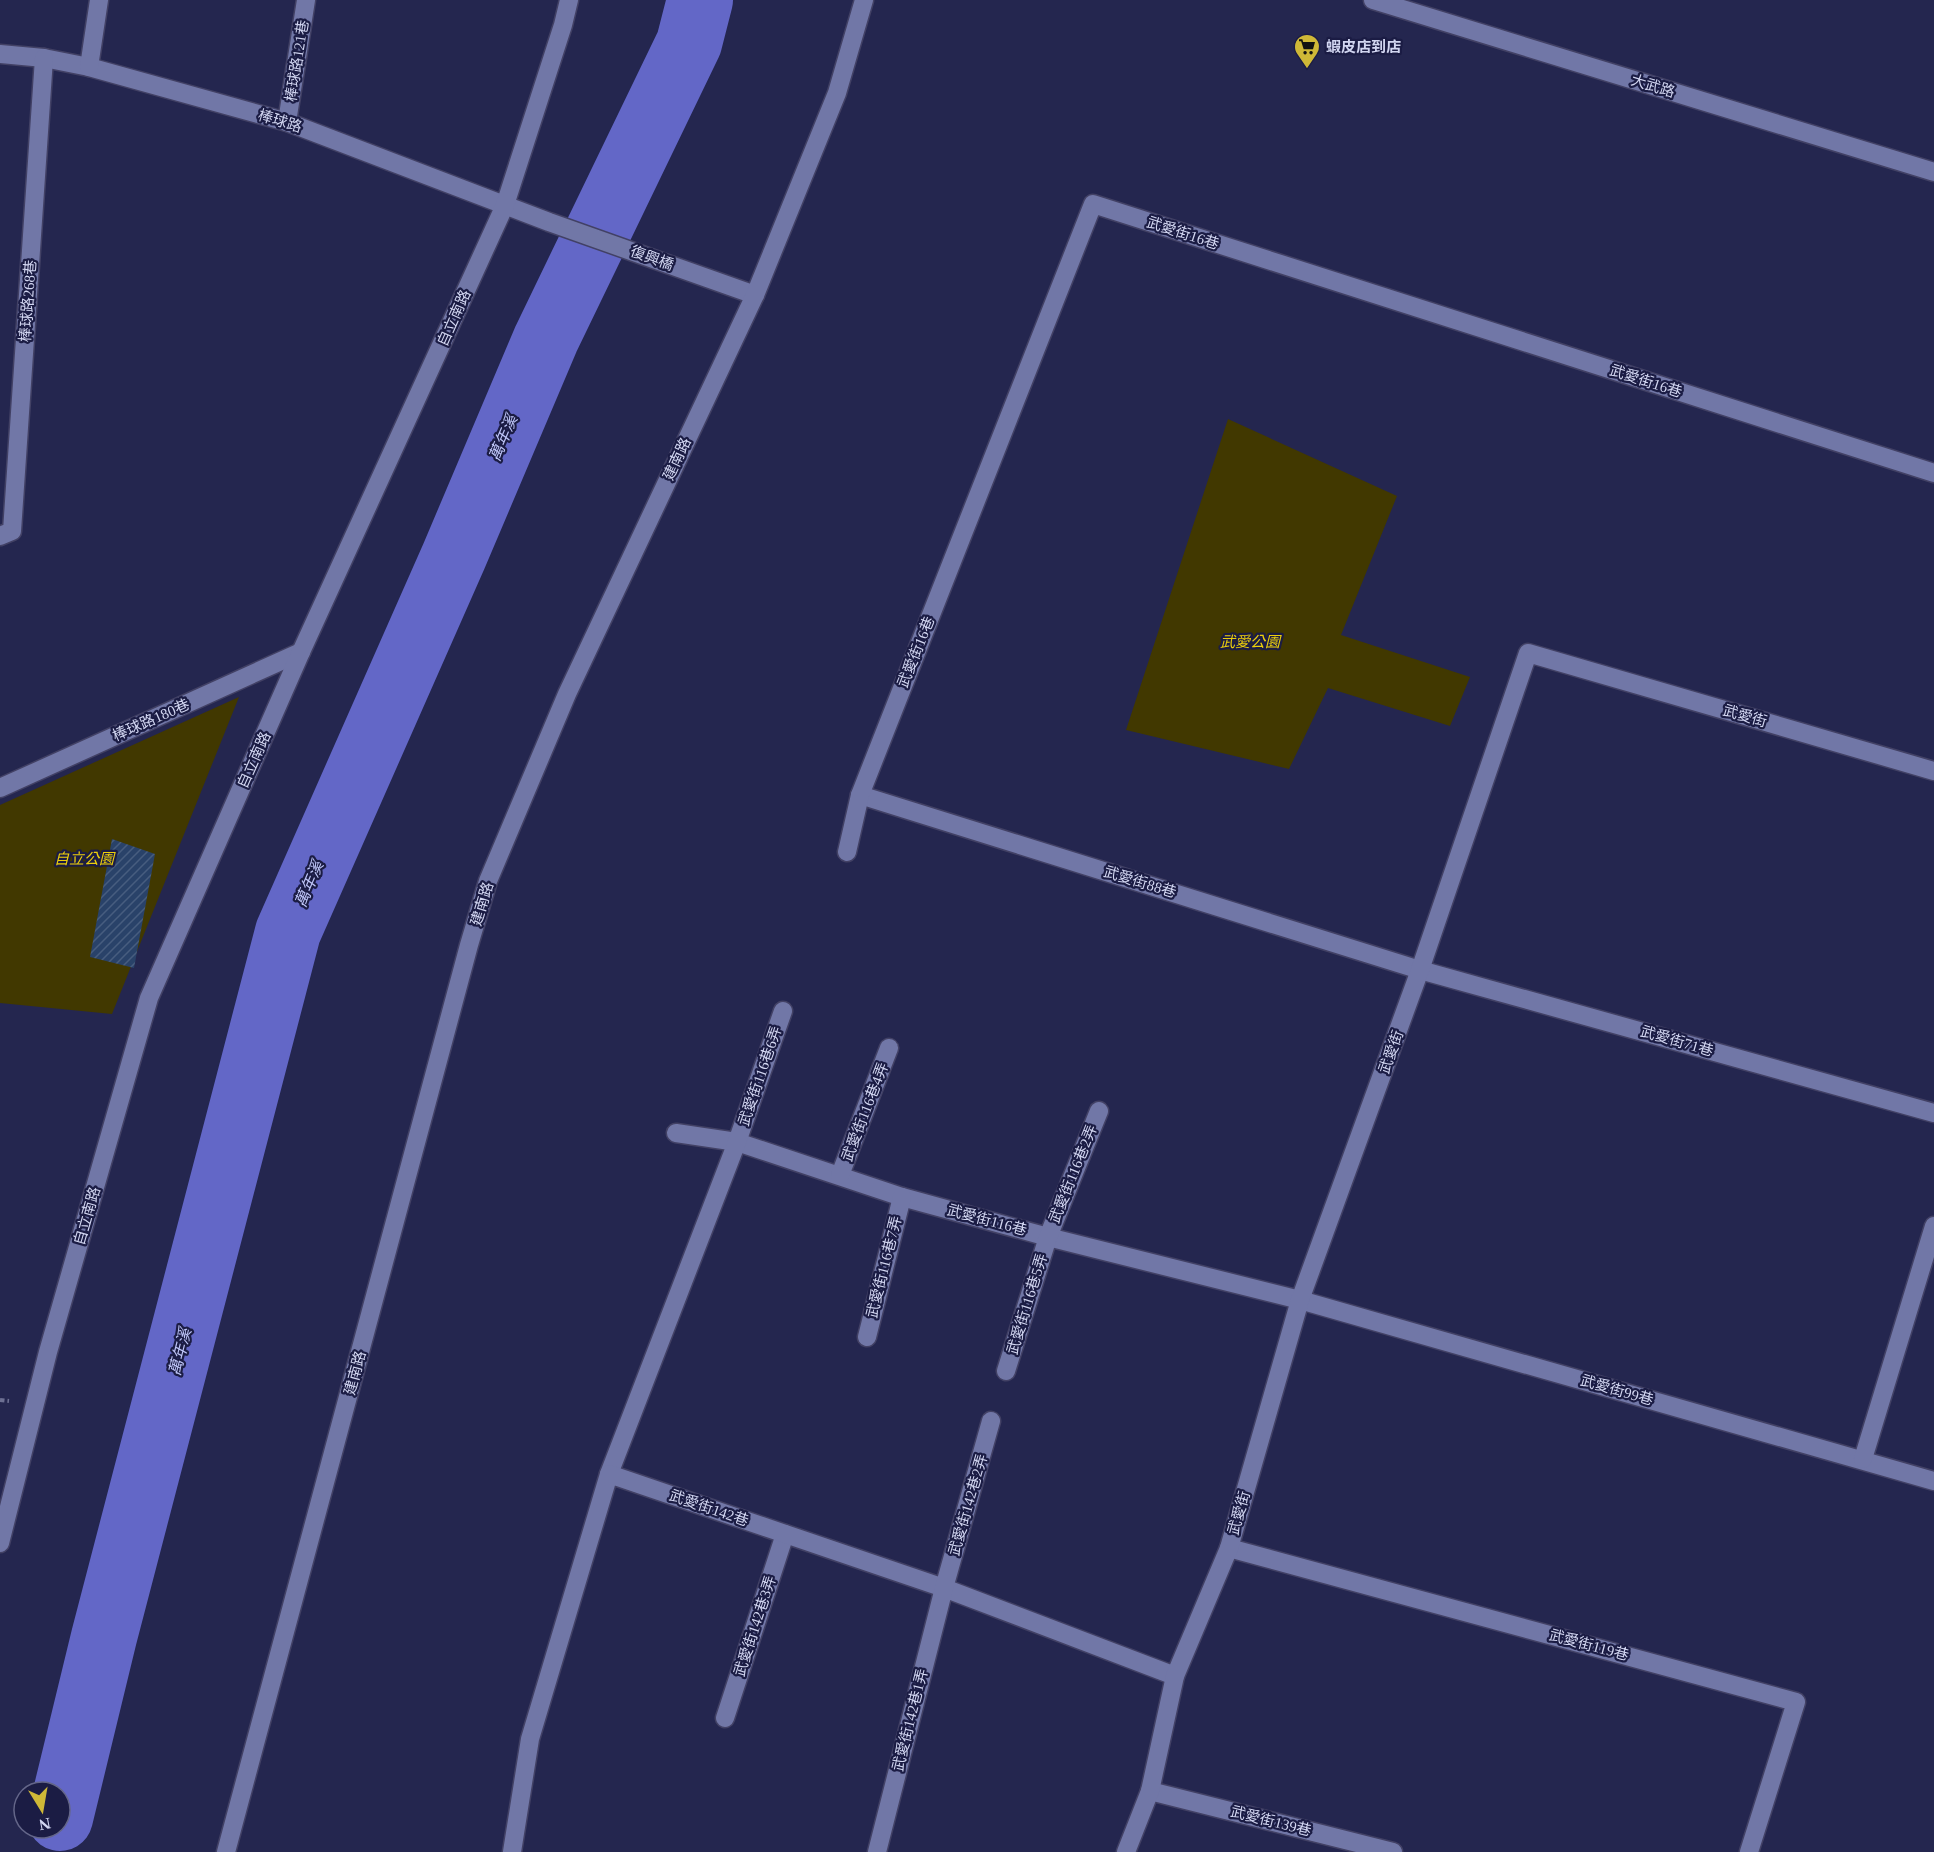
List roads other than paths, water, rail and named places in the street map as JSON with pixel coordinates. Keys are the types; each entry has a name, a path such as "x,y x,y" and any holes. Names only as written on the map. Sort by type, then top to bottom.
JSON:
{"street":[{"path":"89,67 99,0"},
{"name":"棒球路121巷","path":"287,122 306,0"},
{"name":"自立南路","path":"0,1543 48,1352 149,998 301,652 505,205 569,0"},
{"name":"建南路","path":"226,1852 488,881 567,694 755,295 837,93 864,0"},
{"name":"大武路","path":"1373,0 1934,172"},
{"name":"棒球路","path":"0,54 44,58 89,67 287,122 549,222"},
{"name":"棒球路268巷","path":"0,536 12,531 44,58"},
{"name":"武愛街16巷","path":"847,852 860,795 1094,204 1934,473"},
{"name":"復興橋","path":"549,222 755,295"},
{"name":"棒球路180巷","path":"0,788 301,652"},
{"name":"武愛街","path":"1126,1852 1150,1791 1175,1676 1229,1548 1300,1300 1420,970 1528,653 1934,771"},
{"name":"武愛街88巷","path":"860,795 1420,970"},
{"name":"武愛街71巷","path":"1420,970 1934,1113"},
{"name":"武愛街116巷6弄","path":"609,1474 737,1142 783,1011"},
{"name":"武愛街116巷4弄","path":"840,1175 889,1048"},
{"name":"武愛街116巷2弄","path":"1048,1237 1099,1112"},
{"name":"武愛街116巷","path":"676,1133 737,1142 902,1197 1048,1237 1300,1300"},
{"name":"武愛街116巷7弄","path":"867,1337 902,1197"},
{"path":"1863,1459 1934,1226"},
{"name":"武愛街116巷5弄","path":"1006,1371 1048,1237"},
{"name":"武愛街99巷","path":"1300,1300 1934,1481"},
{"name":"武愛街142巷2弄","path":"944,1588 991,1421"},
{"path":"512,1852 530,1739 609,1474"},
{"name":"武愛街142巷","path":"609,1474 944,1588 1175,1676"},
{"name":"武愛街142巷3弄","path":"725,1718 785,1534"},
{"name":"武愛街119巷","path":"1229,1548 1796,1702 1749,1852"},
{"name":"武愛街142巷1弄","path":"877,1852 944,1588"},
{"name":"武愛街139巷","path":"1150,1791 1393,1852"}],"waterway":[{"name":"萬年溪","path":"69,1780 104,1637 288,932 454,556 546,339 689,43 700,0"}],"place":[{"name":"蝦皮店到店","path":"1307,70"}],"park label":[{"name":"武愛公園","path":"1250,642"},
{"name":"自立公園","path":"84,859"}]}
